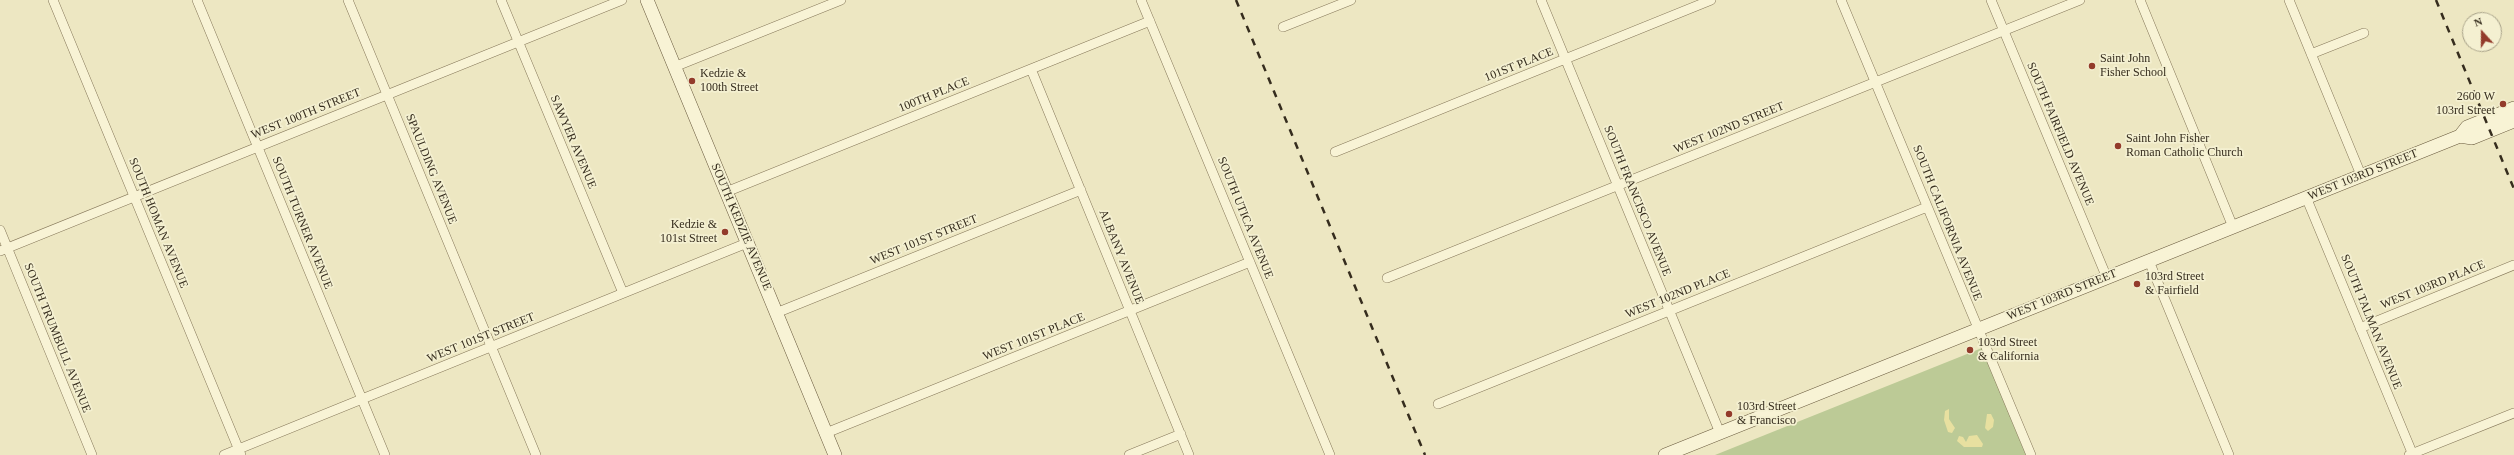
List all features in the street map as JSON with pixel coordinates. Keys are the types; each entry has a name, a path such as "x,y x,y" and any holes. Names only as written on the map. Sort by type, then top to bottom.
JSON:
{"main road":[{"name":"SOUTH KEDZIE AVENUE","path":"647,0 835,455"},
{"name":"WEST 103RD STREET","path":"1665,455 2460,136 2467,127 2514,108"},
{"name":"WEST 103RD STREET","path":"2460,136 2472,138 2514,121"}],"street":[{"name":"SOUTH HOMAN AVENUE","path":"53,0 239,452"},
{"name":"SOUTH TURNER AVENUE","path":"197,0 385,455"},
{"name":"SPAULDING AVENUE","path":"348,0 536,455"},
{"name":"SAWYER AVENUE","path":"501,0 623,293"},
{"name":"WEST 100TH STREET","path":"4,250 622,0"},
{"path":"674,67 841,0"},
{"name":"SOUTH UTICA AVENUE","path":"1142,0 1330,455"},
{"path":"1283,27 1351,0"},
{"name":"SOUTH FRANCISCO AVENUE","path":"1541,0 1720,433"},
{"name":"101ST PLACE","path":"1335,152 1711,0"},
{"name":"SOUTH CALIFORNIA AVENUE","path":"1841,0 1978,329 1986,343 2031,455"},
{"name":"SOUTH FAIRFIELD AVENUE","path":"1991,0 2107,278"},
{"name":"WEST 102ND STREET","path":"1387,278 2080,0"},
{"path":"2140,0 2233,227"},
{"path":"2289,0 2361,176"},
{"name":"100TH PLACE","path":"726,192 1150,21"},
{"path":"2311,54 2364,33"},
{"name":"ALBANY AVENUE","path":"1032,69 1189,455"},
{"name":"WEST 101ST STREET","path":"776,313 1081,190"},
{"name":"SOUTH TALMAN AVENUE","path":"2306,197 2412,455"},
{"name":"WEST 102ND PLACE","path":"1438,404 1927,207"},
{"name":"SOUTH TRUMBULL AVENUE","path":"0,230 4,250 92,455"},
{"name":"WEST 101ST STREET","path":"224,455 239,452 361,399 747,243"},
{"path":"2149,261 2229,455"},
{"name":"WEST 101ST PLACE","path":"826,433 1250,262"},
{"name":"WEST 103RD PLACE","path":"2360,328 2514,265"},
{"path":"2412,455 2514,413"},
{"path":"1129,455 1181,434"}],"green space":[{"path":"1982,348 2026,455 1715,455"}],"sand":[{"path":"1949,409 1949,419 1955,428 1952,433 1948,432 1944,420 1945,411"},
{"path":"1987,414 1991,414 1994,420 1993,427 1988,431 1985,428"},
{"path":"1977,435 1983,444 1982,447 1964,447 1957,441 1959,436 1963,437 1966,442 1969,436"}],"railway":[{"path":"1236,0 1425,455"},
{"path":"2436,0 2514,189"}],"place":[{"name":"Saint John Fisher School","path":"2092,66"},
{"name":"Kedzie & 100th Street","path":"692,81"},
{"name":"2600 W 103rd Street","path":"2503,104"},
{"name":"Saint John Fisher Roman Catholic Church","path":"2118,146"},
{"name":"Kedzie & 101st Street","path":"725,232"},
{"name":"103rd Street & Fairfield","path":"2137,284"},
{"name":"103rd Street & California","path":"1970,350"},
{"name":"103rd Street & Francisco","path":"1729,414"}]}
